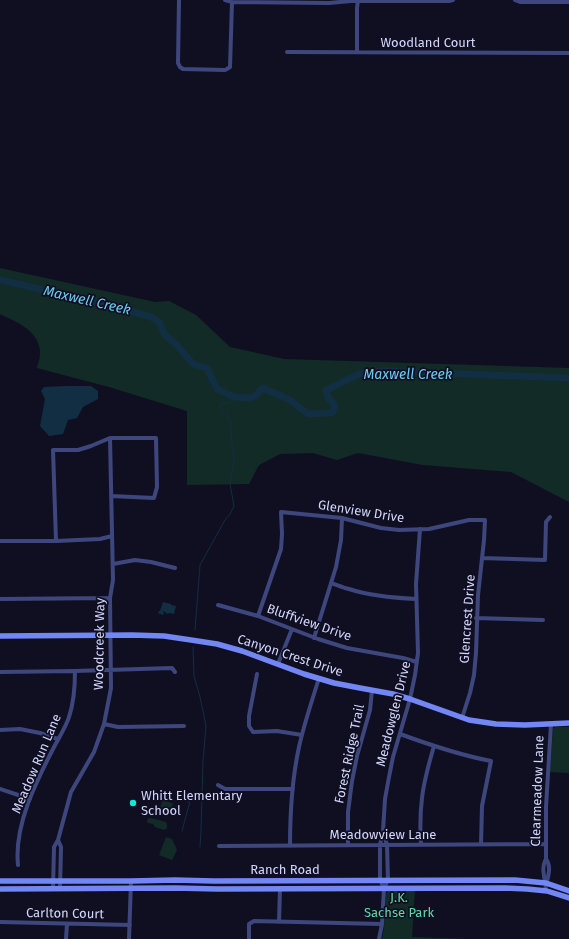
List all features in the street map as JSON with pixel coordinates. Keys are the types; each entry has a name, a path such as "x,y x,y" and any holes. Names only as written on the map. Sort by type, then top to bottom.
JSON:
{"main road":[{"name":"Canyon Crest Drive","path":"0,636 164,636 217,644 242,651 304,674 340,684 410,699 469,720 496,724 525,725 569,723"},
{"name":"Ranch Road","path":"0,881 175,880 214,882 515,880 546,883 569,891"},
{"name":"Ranch Road","path":"0,889 505,888 545,891 569,898"}],"street":[{"path":"179,0 178,63 180,68 183,69 225,70 229,68 231,65 232,2"},
{"path":"225,0 232,2 311,1 329,3 358,0 453,0"},
{"path":"357,52 358,0"},
{"path":"515,0 520,2 569,2"},
{"name":"Woodland Court","path":"288,52 569,53"},
{"path":"56,541 53,450 78,450 110,438 156,438 157,487 154,498 112,496"},
{"name":"Woodcreek Way","path":"52,888 54,847 58,840 71,792 94,752 104,724 111,688 110,598 113,580 113,564 110,438"},
{"name":"Glenview Drive","path":"258,616 281,549 281,512 342,518 381,528 399,530 429,529 469,520 485,520"},
{"path":"482,558 545,560 546,522 550,516"},
{"path":"314,638 339,554 342,518"},
{"name":"Glencrest Drive","path":"462,718 474,675 476,653 476,618 485,520"},
{"name":"Meadowglen Drive","path":"384,888 380,880 380,845 383,831 386,792 393,757 410,699 418,653 416,599 420,529"},
{"path":"0,541 56,541 100,539 112,536"},
{"path":"113,564 135,560 151,562 174,568"},
{"path":"331,583 368,594 389,598 416,599"},
{"path":"0,599 110,598"},
{"name":"Bluffview Drive","path":"218,605 258,616 314,638 347,648 417,662"},
{"path":"476,618 543,620"},
{"path":"278,664 292,629"},
{"path":"0,672 172,668 175,672"},
{"name":"Meadow Run Lane","path":"18,866 20,832 23,821 42,770 69,718 74,692 75,671"},
{"path":"257,674 249,716 249,726 253,732 278,731 302,735"},
{"path":"290,846 290,822 298,753 319,678"},
{"name":"Forest Ridge Trail","path":"348,845 348,812 352,781 357,756 370,710 372,690"},
{"path":"104,724 118,727 184,726"},
{"name":"Clearmeadow Lane","path":"545,891 546,883 544,878 544,862 546,858 546,807 550,724"},
{"path":"0,730 20,729 40,733 58,740"},
{"path":"400,734 473,758 492,761 482,806 481,844"},
{"path":"421,845 420,817 422,797 434,746"},
{"path":"218,785 225,789 293,789"},
{"path":"0,789 30,799"},
{"name":"Meadowglen Drive","path":"383,831 387,845 388,880 384,888"},
{"name":"Woodcreek Way","path":"58,840 61,847 60,888"},
{"name":"Meadowview Lane","path":"219,846 546,844"},
{"path":"129,939 131,881"},
{"path":"379,939 382,924 384,888"},
{"path":"279,922 280,889"},
{"path":"248,939 250,923 254,921 382,924"},
{"name":"Carlton Court","path":"0,922 130,925"},
{"path":"66,939 67,924"}],"green space":[{"path":"0,268 155,302 169,301 196,315 230,347 284,359 569,368 569,502 511,472 423,465 358,453 337,460 313,453 280,454 259,465 249,484 187,485 187,411 109,387 37,368 40,350 35,337 30,331 19,323 0,314"},
{"path":"555,727 569,727 569,773 550,772 553,729"},
{"path":"163,799 173,804 169,814 159,810"},
{"path":"148,818 166,822 167,828 164,830 155,827 153,824 148,823"},
{"path":"166,837 172,839 177,850 172,860 159,855"},
{"name":"J.K. Sachse Park","path":"389,890 415,890 412,937 469,939 382,939 386,894"}],"water":[{"path":"91,386 98,391 98,399 83,407 77,418 68,420 63,434 49,436 40,426 45,399 41,391 44,387"},
{"path":"163,602 176,606 174,614 168,614 163,611 163,615 158,613"}],"waterway":[{"name":"Maxwell Creek","path":"0,280 100,303 151,317 159,322 165,335 176,344 193,364 207,368 217,389 234,397 249,398 255,396 263,388 290,400 308,414 332,413 335,406 327,396 326,390 355,376 370,372 384,371 569,378"},
{"path":"195,630 200,565 234,506 230,484 234,460 230,420 220,407 222,403 230,403 234,397"},
{"path":"193,647 194,676 206,726 203,761 200,847"},
{"path":"200,799 202,794"},
{"path":"182,831 190,803 188,802"}],"place":[{"name":"Whitt Elementary School","path":"133,803"}]}
